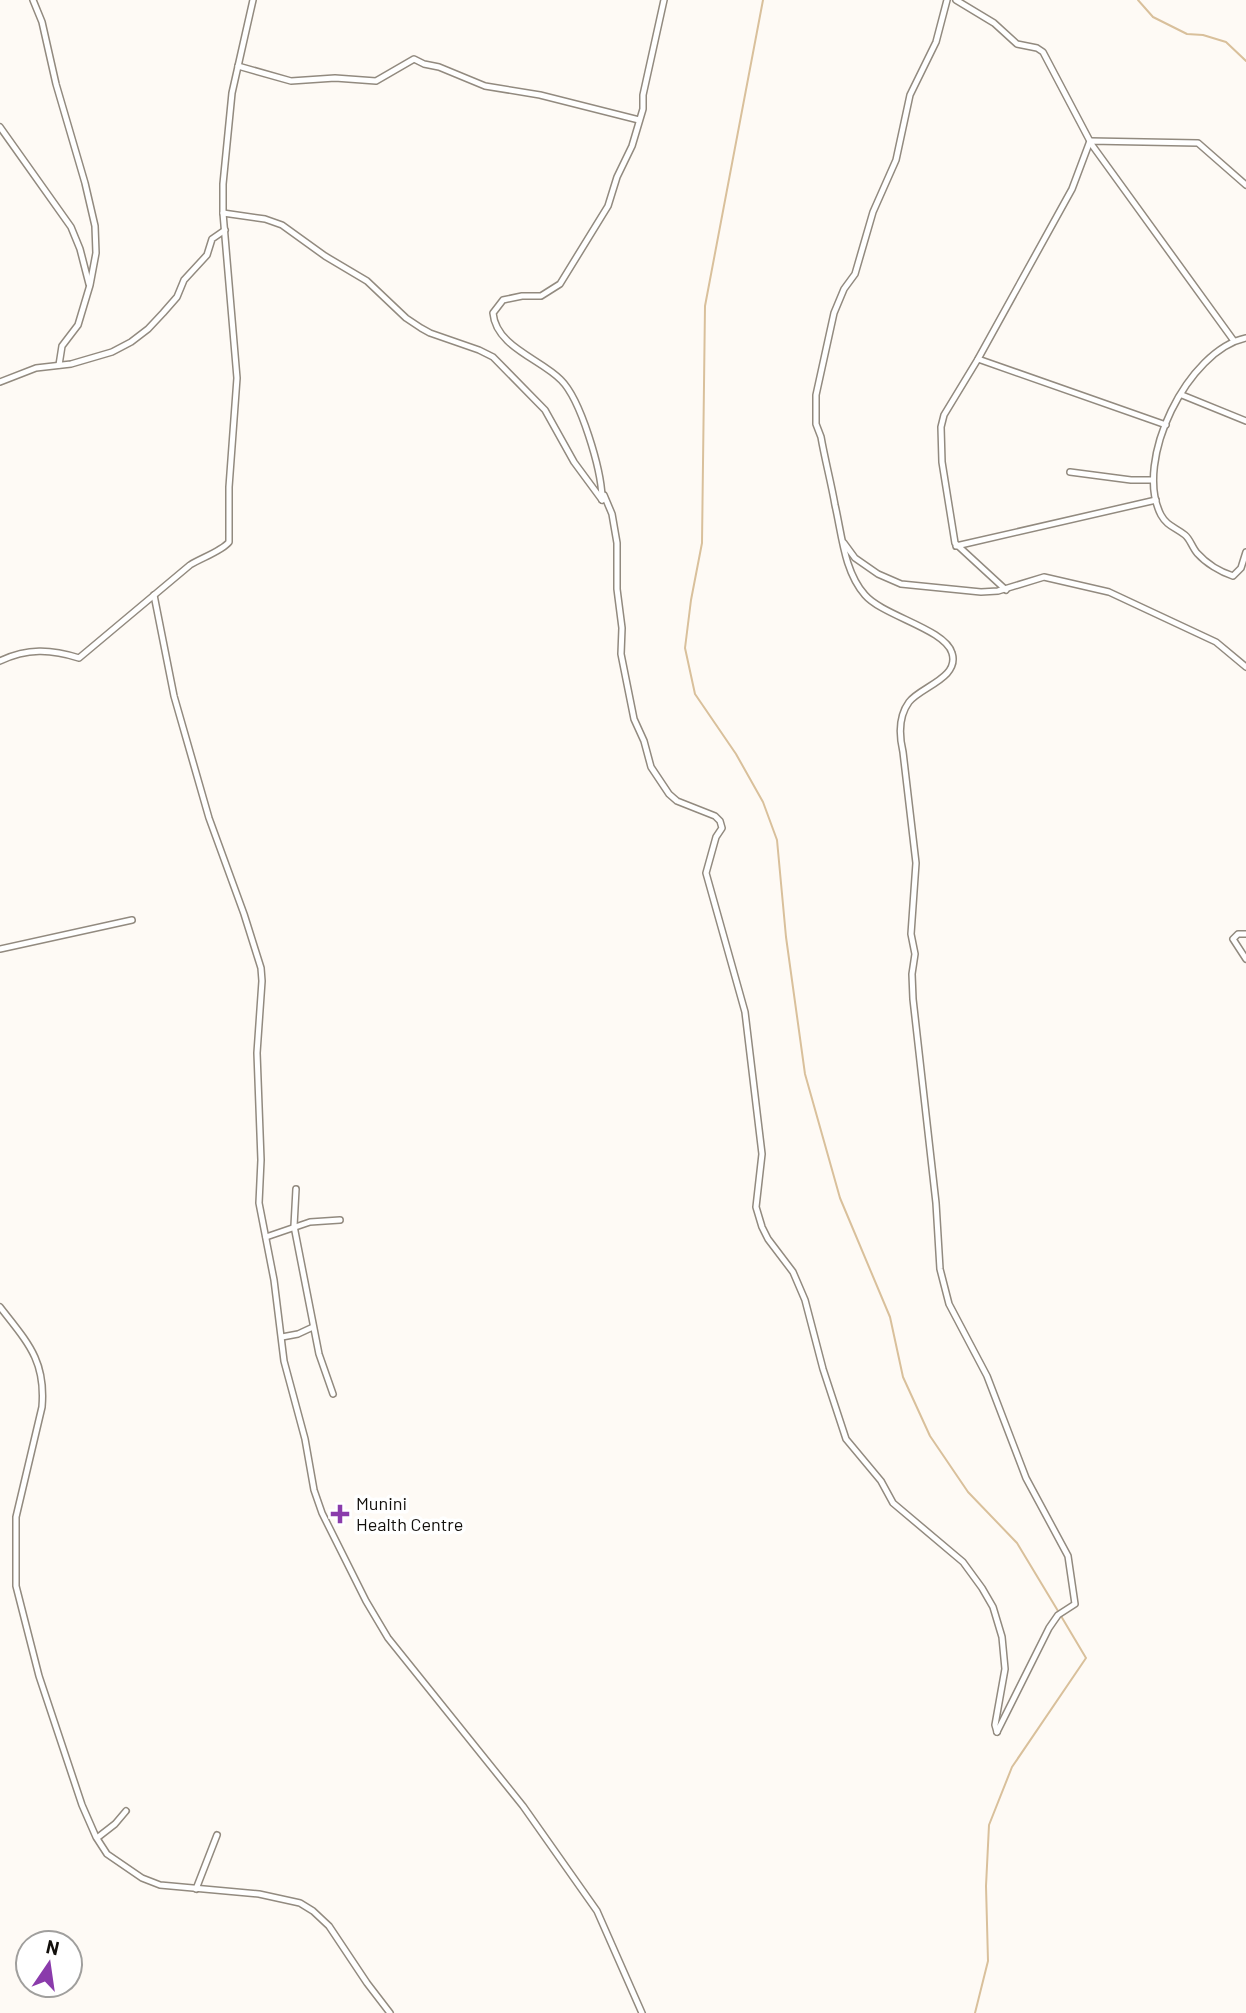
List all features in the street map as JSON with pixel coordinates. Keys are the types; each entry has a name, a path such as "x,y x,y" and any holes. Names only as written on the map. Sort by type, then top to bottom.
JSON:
{"street":[{"path":"33,0 42,22 56,84 94,217 96,253 90,285 78,325 62,346 59,365"},
{"path":"0,661 36,649 79,658 190,565 223,548 229,542 229,487 237,378 222,213 224,155 238,66 253,0"},
{"path":"602,500 588,432 573,396 562,380 529,358 501,333 494,323 493,313 503,300 541,296 560,284 608,206 617,177 632,146 664,0"},
{"path":"602,500 604,495 612,514 618,552 617,589 625,684 651,767 669,794 677,801 715,816 722,828 716,837 706,873 745,1012 762,1154 756,1207 762,1227 793,1272 805,1300 846,1439 881,1480 893,1503 963,1563 993,1607 1004,1653 1004,1676 995,1725 997,1732 1049,1628 1058,1615 1075,1604 1068,1556 1027,1478 987,1376 949,1304 940,1269 936,1203 914,1009 912,974 915,954 911,934 916,857 899,737 900,720 911,699 942,679 953,656 946,643 920,626 873,604 853,580 816,424 816,395 834,313 844,289 855,274 873,212 896,160 910,95 936,42 947,0"},
{"path":"956,0 994,23 1017,44 1043,52 1090,141 1234,341"},
{"path":"238,66 291,81 335,78 376,81 414,59 485,86 540,95 639,120"},
{"path":"0,127 71,227 90,285"},
{"path":"1006,590 956,546 942,462 940,432 943,417 1072,189 1090,141"},
{"path":"1090,141 1198,143 1246,185"},
{"path":"222,213 265,219 282,225 325,256 367,281 406,318 421,328 492,357 545,410 574,462 602,500"},
{"path":"0,382 25,371 118,350 142,335 177,297 184,280 207,256 212,239 225,230"},
{"path":"1246,338 1220,349 1188,382 1166,425 1153,464 1156,500 1169,527 1185,536 1198,554 1217,569 1233,576 1246,552"},
{"path":"978,359 1166,425"},
{"path":"1182,395 1246,421"},
{"path":"1070,472 1131,480 1153,480"},
{"path":"956,546 1156,500"},
{"path":"842,541 855,558 890,581 908,585 972,591 1006,590 1044,577 1109,592 1216,642 1246,667"},
{"path":"154,596 174,695 209,818 261,968 257,1054 261,1120 259,1197 284,1361 305,1439 314,1490 366,1601 388,1638 523,1806 597,1912 642,2013"},
{"path":"0,949 132,920"},
{"path":"1246,934 1238,934 1233,939 1246,959"},
{"path":"296,1189 294,1226 319,1354 333,1394"},
{"path":"266,1237 320,1220 340,1220"},
{"path":"0,1307 33,1350 41,1371 43,1390 39,1420 16,1517 16,1586 43,1688 82,1805 97,1838 107,1854 142,1878 160,1885 281,1898 300,1903 329,1926 390,2013"},
{"path":"282,1337 299,1335 313,1328"},
{"path":"97,1838 126,1811"},
{"path":"196,1889 217,1835"}],"waterway":[{"path":"763,0 705,306 702,543 685,648 695,694 736,754 763,802 777,840 786,937 805,1074 840,1198 890,1317 903,1377 930,1436 968,1492 1017,1543 1058,1611"},
{"path":"1138,0 1153,17 1187,34 1203,35 1226,42 1246,61"},
{"path":"975,2013 988,1961 986,1886 989,1825 1012,1767 1086,1658 1061,1616"}],"place":[{"name":"Munini Health Centre","path":"340,1514"}]}
